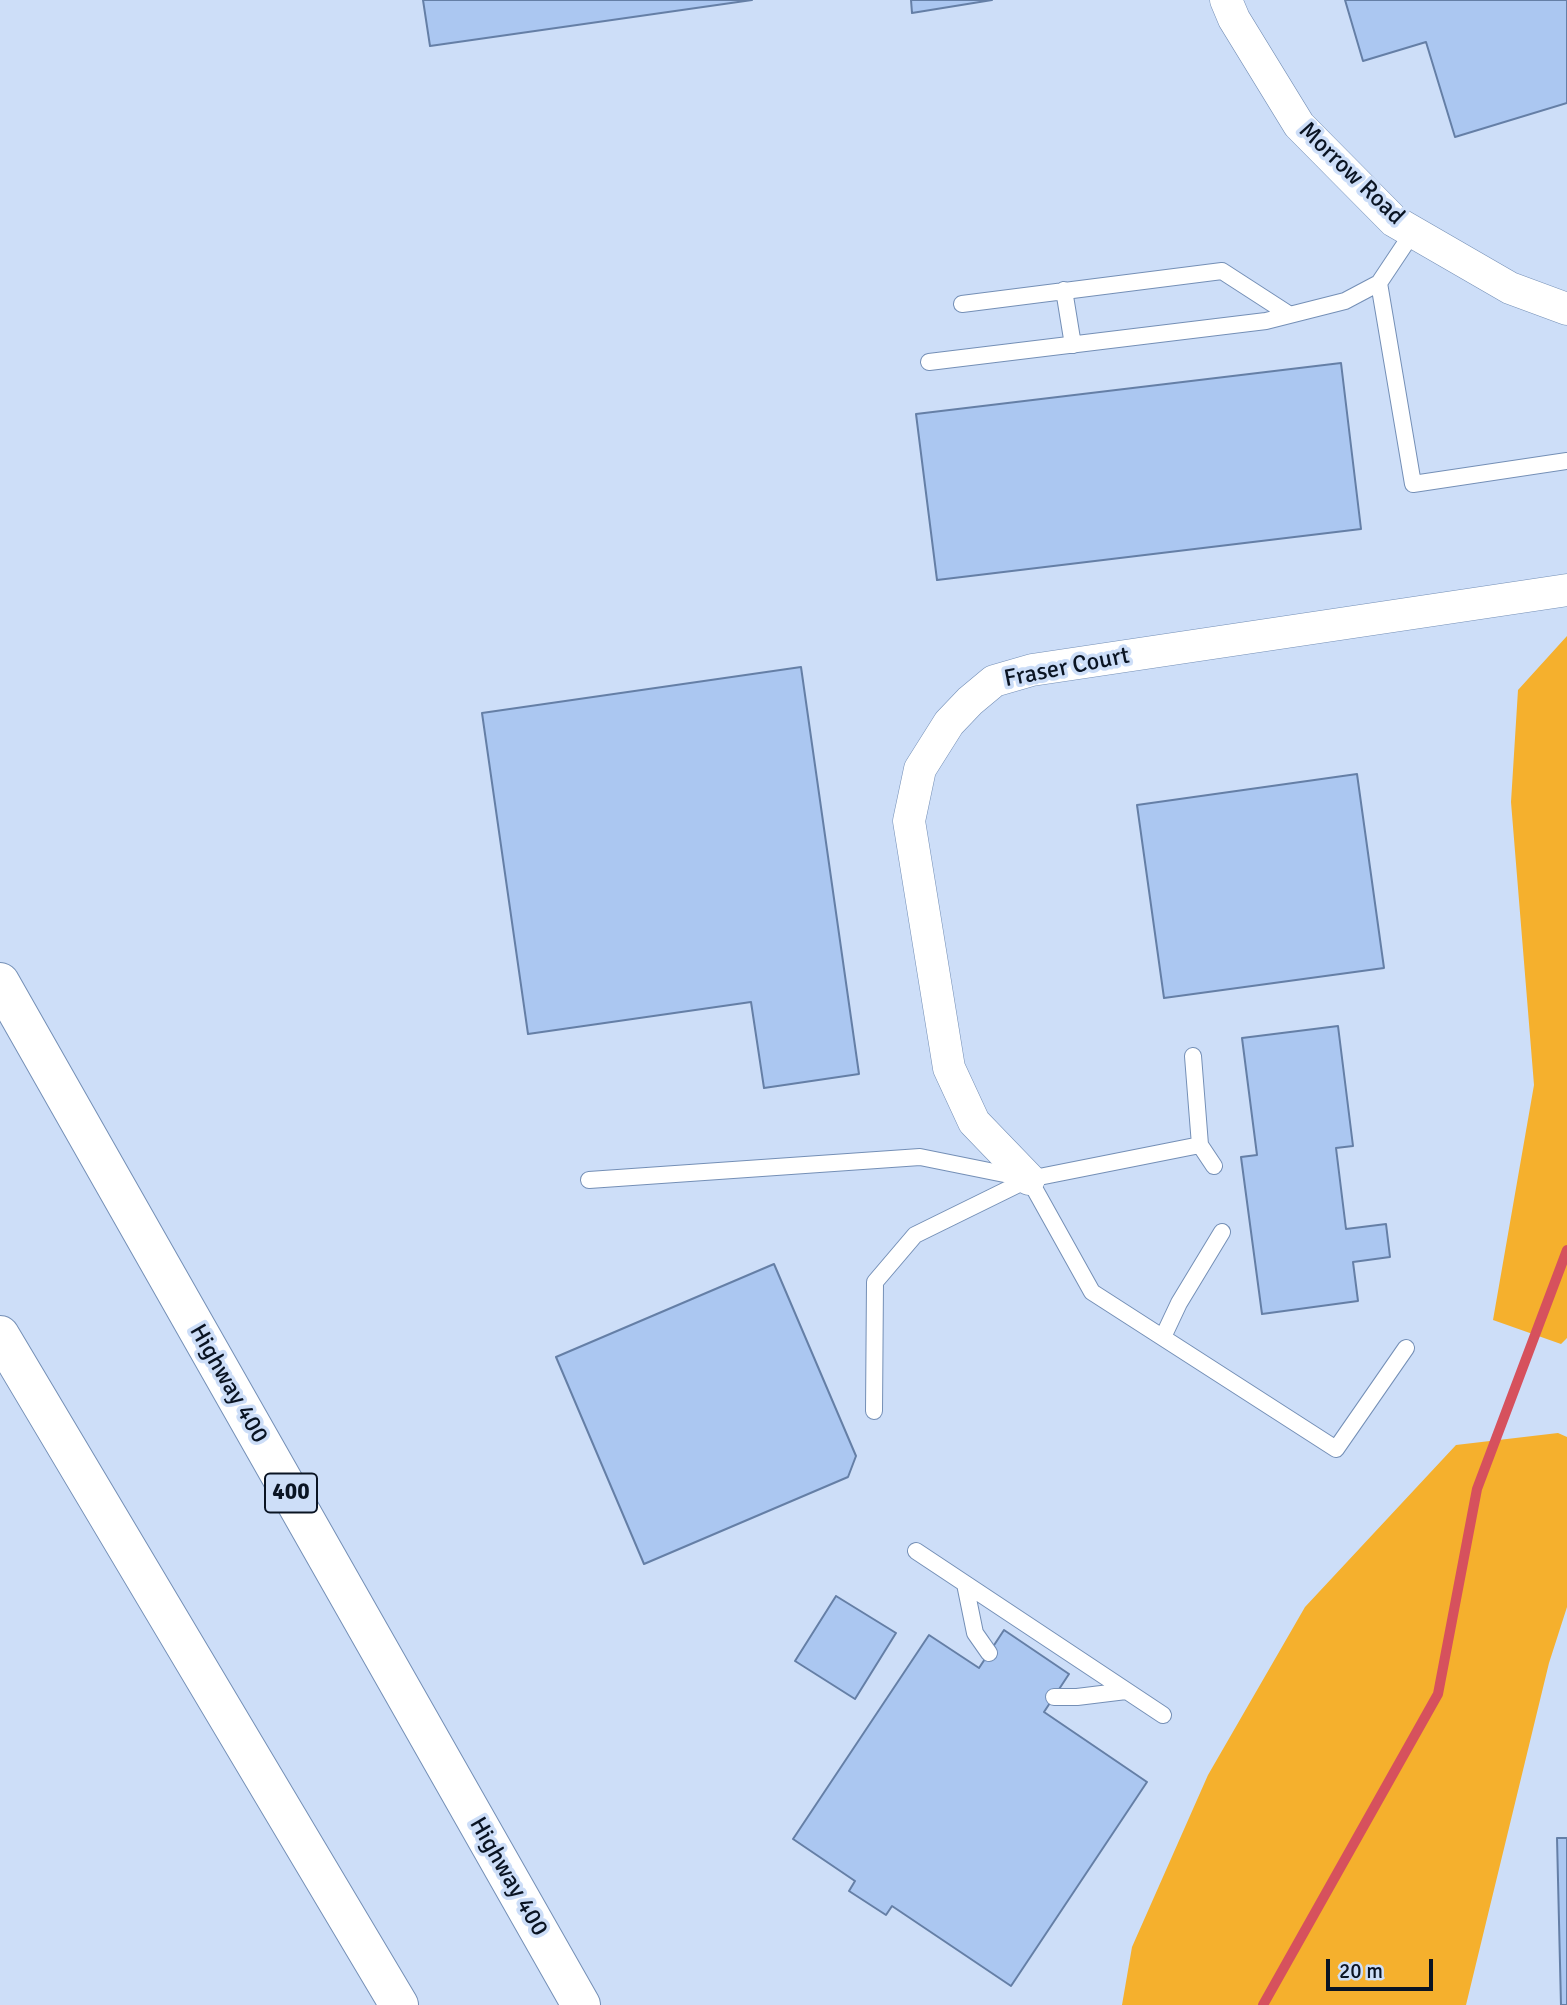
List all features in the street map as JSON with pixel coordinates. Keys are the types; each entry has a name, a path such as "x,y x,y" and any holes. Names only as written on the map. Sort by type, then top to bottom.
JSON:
{"highway":[{"name":"Highway 400","path":"0,982 581,2005"},
{"path":"0,1335 399,2005"}],"street":[{"name":"Morrow Road","path":"1227,0 1234,19 1299,125 1394,221 1510,288 1567,309"},
{"name":"Fraser Court","path":"1029,1179 974,1122 949,1068 909,821 920,769 949,723 994,681 1032,670 1567,590"}],"lane":[{"path":"929,362 1266,321 1345,302 1380,283 1413,232"},
{"path":"962,304 1222,271 1290,315"},
{"path":"1380,283 1413,484 1567,461"},
{"path":"1064,290 1073,345"},
{"path":"1193,1056 1200,1145 1214,1166"},
{"path":"874,1411 875,1282 915,1235 1029,1179 1200,1145"},
{"path":"589,1180 920,1157 1029,1179 1092,1292 1336,1449 1406,1348"},
{"path":"1163,1337 1179,1303 1222,1232"},
{"path":"916,1551 1164,1716"},
{"path":"965,1584 975,1633 989,1653"},
{"path":"1054,1697 1126,1691"}],"shaded area":[{"path":"1567,636 1567,1338 1561,1344 1493,1320 1534,1085 1511,802 1518,690"},
{"path":"1558,1433 1567,1437 1567,1607 1549,1663 1466,2005 1122,2005 1132,1947 1208,1775 1305,1607 1456,1445"}],"building":[{"path":"423,0 752,0 430,46"},
{"path":"911,0 992,0 912,13"},
{"path":"1345,0 1567,0 1567,103 1455,137 1426,42 1363,61"},
{"path":"1341,363 1361,529 937,580 916,414"},
{"path":"801,667 859,1074 764,1088 751,1002 528,1034 482,713"},
{"path":"1357,774 1384,968 1164,998 1137,805"},
{"path":"1338,1026 1353,1146 1336,1148 1346,1229 1386,1224 1390,1257 1353,1262 1358,1301 1262,1314 1241,1157 1257,1155 1242,1038"},
{"path":"774,1264 856,1456 848,1477 644,1564 556,1357"},
{"path":"836,1596 896,1633 855,1699 795,1661"},
{"path":"1004,1630 1069,1674 1044,1712 1147,1782 1011,1986 892,1906 886,1915 849,1891 855,1881 793,1839 929,1635 979,1668"},
{"path":"1557,1838 1567,1838 1567,2005 1561,2005"}],"waterway":[{"path":"1263,2005 1438,1694 1477,1489 1567,1250"}]}
